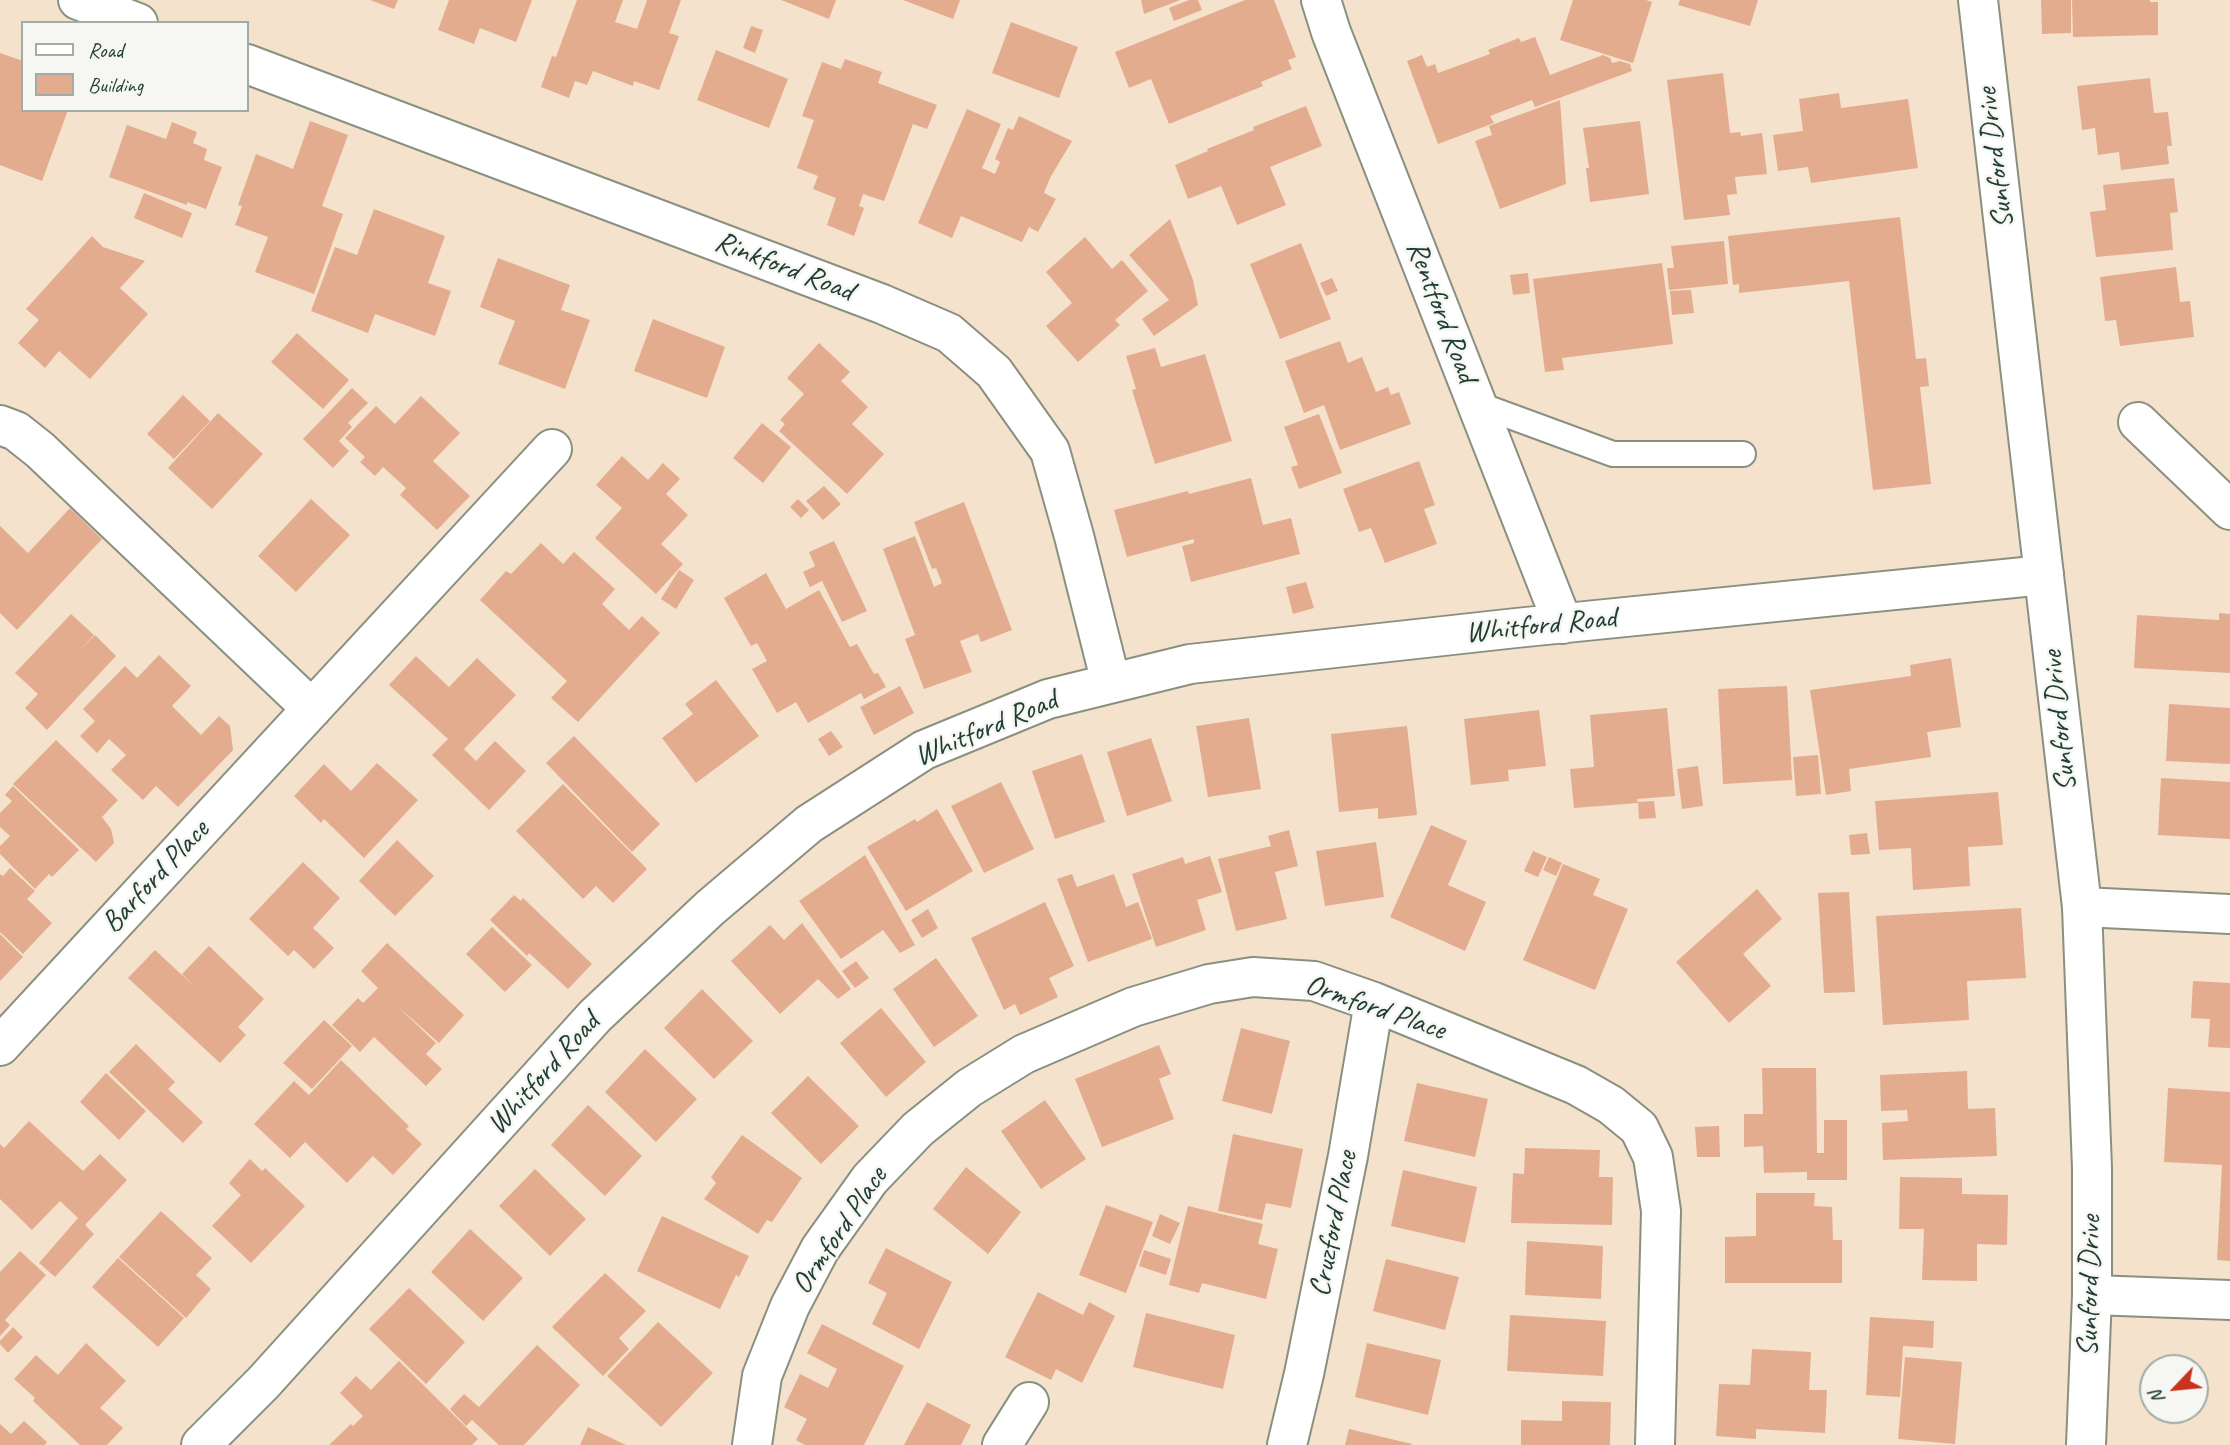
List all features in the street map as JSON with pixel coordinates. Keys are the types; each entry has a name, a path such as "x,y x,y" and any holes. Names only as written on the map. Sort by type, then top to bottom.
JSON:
{"street":[{"path":"78,0 133,21"},
{"name":"Rentford Road","path":"1321,0 1331,32 1563,624"},
{"name":"Sunford Drive","path":"1978,0 2082,907 2092,1168 2092,1294 2086,1445"},
{"name":"Rinkford Road","path":"248,64 882,304 949,333 995,372 1051,451 1111,683"},
{"path":"2138,422 2230,510"},
{"path":"0,425 16,431 40,450 312,709"},
{"name":"Barford Place","path":"0,1046 552,449"},
{"name":"Whitford Road","path":"201,1445 263,1383 595,1016 710,908 809,824 924,750 1048,699 1190,664 2044,575"},
{"path":"2082,907 2230,914"},
{"name":"Ormford Place","path":"752,1445 762,1376 790,1306 820,1249 870,1179 918,1129 969,1088 1024,1054 1133,1007 1209,984 1254,977 1314,981 1374,1002 1576,1085 1611,1105 1639,1128 1653,1157 1661,1211 1655,1445"},
{"name":"Cruzford Place","path":"1287,1445 1348,1157 1374,1002"},
{"path":"2092,1294 2230,1300"},
{"path":"1002,1445 1029,1402"}],"lane":[{"path":"1477,404 1613,454 1743,454"}],"building":[{"path":"370,0 398,0 394,9"},
{"path":"449,0 532,0 516,42 480,28 474,44 438,30"},
{"path":"577,0 623,0 615,22 637,29 647,0 681,0 669,33 679,36 659,90 634,81 633,86 593,71 587,85 575,81 569,98 541,87 552,56 556,57"},
{"path":"781,0 836,0 829,19"},
{"path":"903,0 960,0 953,19"},
{"path":"1141,0 1180,0 1144,14"},
{"path":"1189,0 1198,0 1202,10 1174,21 1169,8"},
{"path":"1245,0 1274,0 1296,57 1288,60 1292,69 1261,82 1263,86 1169,124 1151,79 1129,88 1115,52"},
{"path":"1573,0 1652,2 1633,63 1560,40"},
{"path":"1680,0 1758,0 1750,26 1678,5"},
{"path":"2041,0 2071,0 2071,33 2042,34"},
{"path":"2072,0 2158,2 2158,35 2073,37"},
{"path":"1011,22 1078,47 1059,98 992,73"},
{"path":"751,26 763,30 755,53 743,48"},
{"path":"1535,37 1550,75 1603,55 1610,58 1612,63 1620,61 1630,64 1632,71 1535,107 1532,100 1490,116 1494,123 1438,144 1407,61 1422,55 1427,67 1435,64 1438,73 1490,54 1488,50 1519,38 1521,42"},
{"path":"716,50 788,79 769,128 697,100"},
{"path":"0,53 21,60 21,112 67,112 42,181 0,165"},
{"path":"845,59 882,72 878,83 937,105 927,129 913,124 884,201 863,194 859,206 864,208 854,236 827,225 836,198 813,189 818,176 797,168 814,120 802,116 822,62 841,69"},
{"path":"1723,73 1730,133 1740,132 1741,136 1762,133 1767,174 1735,177 1737,194 1727,195 1730,215 1684,220 1667,80"},
{"path":"2150,78 2154,113 2168,112 2172,146 2167,146 2169,164 2121,170 2119,152 2098,155 2095,128 2082,130 2077,86"},
{"path":"1839,93 1841,108 1908,99 1918,168 1811,183 1808,167 1778,171 1773,135 1803,131 1799,99"},
{"path":"1560,100 1566,184 1500,209 1475,141 1492,135 1489,126"},
{"path":"1306,106 1322,146 1270,167 1286,205 1237,225 1221,186 1188,199 1175,165 1254,130 1253,127"},
{"path":"967,109 1001,124 982,168 995,174 1000,162 995,159 1008,128 1013,130 1019,116 1072,141 1044,193 1056,199 1038,232 1029,227 1022,242 961,216 952,238 918,223"},
{"path":"310,121 348,135 322,206 343,214 314,294 255,272 268,237 235,225 242,206 238,205 256,154 293,169"},
{"path":"1640,121 1649,194 1590,202 1586,168 1589,168 1583,128"},
{"path":"172,122 197,132 193,143 207,149 204,160 222,167 206,209 187,202 187,205 109,177 127,125 166,139"},
{"path":"2174,178 2178,212 2170,213 2173,250 2096,257 2090,212 2106,210 2103,185"},
{"path":"144,193 192,213 182,238 134,218"},
{"path":"374,209 445,236 428,283 451,291 435,336 375,314 368,333 311,311 335,247 357,255"},
{"path":"1900,217 1916,359 1926,358 1929,386 1920,387 1931,484 1873,490 1849,281 1739,293 1739,284 1733,285 1728,236"},
{"path":"1170,219 1193,280 1198,305 1154,336 1142,319 1169,300 1129,255"},
{"path":"92,236 103,247 145,261 120,288 148,314 90,379 59,351 45,368 18,343 39,320 26,309"},
{"path":"1085,237 1112,269 1122,260 1148,291 1115,320 1120,325 1078,362 1046,326 1072,303 1046,272"},
{"path":"1724,241 1728,284 1669,290 1667,268 1674,268 1671,246"},
{"path":"1301,243 1331,319 1280,339 1250,264"},
{"path":"498,258 570,285 561,310 590,320 565,389 498,364 515,321 480,307"},
{"path":"1662,263 1673,344 1562,358 1564,370 1545,372 1533,279"},
{"path":"2176,267 2180,302 2190,301 2194,337 2120,346 2116,320 2105,321 2100,277"},
{"path":"1528,273 1530,293 1513,295 1510,275"},
{"path":"1332,278 1338,291 1326,296 1320,283"},
{"path":"1691,290 1694,313 1672,315 1670,291"},
{"path":"653,319 725,347 707,398 634,371"},
{"path":"297,333 349,380 323,409 271,362"},
{"path":"1340,341 1348,363 1362,357 1376,392 1388,387 1391,395 1399,392 1411,424 1340,450 1324,405 1304,413 1285,361"},
{"path":"819,343 850,372 841,381 868,407 852,424 884,454 847,494 779,431 785,424 780,420 804,394 787,378"},
{"path":"1155,348 1161,367 1205,354 1232,441 1155,464 1132,390 1136,389 1126,356"},
{"path":"352,388 368,403 348,423 352,427 339,441 349,451 333,468 303,439"},
{"path":"183,395 210,421 174,459 147,434"},
{"path":"421,396 460,433 433,461 470,496 437,530 400,495 406,488 383,467 375,476 360,462 365,457 345,438 376,406 395,424"},
{"path":"218,413 263,454 212,509 168,468"},
{"path":"1319,414 1342,473 1299,489 1291,467 1298,465 1284,427"},
{"path":"762,423 791,447 763,483 733,458"},
{"path":"622,456 648,480 663,463 680,479 666,494 688,515 661,544 683,564 656,594 595,538 622,508 596,485"},
{"path":"1419,461 1435,505 1424,509 1437,544 1385,563 1371,528 1359,532 1343,489"},
{"path":"1251,478 1263,525 1291,518 1300,554 1191,582 1182,546 1194,543 1194,539 1127,557 1114,510"},
{"path":"824,486 841,504 823,520 806,501"},
{"path":"311,499 350,535 296,592 258,556"},
{"path":"798,499 809,510 801,518 790,507"},
{"path":"964,502 1012,630 981,642 978,634 960,641 972,672 924,689 905,639 915,635 883,549 915,536 934,587 942,583 936,568 932,569 914,522"},
{"path":"70,508 102,539 17,630 0,613 0,526 28,553"},
{"path":"834,541 867,611 842,622 822,581 810,587 803,572 815,566 809,552"},
{"path":"541,543 563,564 574,552 615,589 602,604 629,630 642,616 660,633 578,722 551,698 567,681 480,600 506,571 511,574"},
{"path":"679,570 694,580 676,609 661,599"},
{"path":"766,573 786,609 819,590 850,647 857,644 874,674 878,673 886,687 864,699 861,693 808,723 796,702 777,713 752,669 767,661 757,643 751,646 724,598"},
{"path":"1306,582 1314,608 1293,614 1286,587"},
{"path":"2219,613 2230,614 2230,673 2134,668 2137,615 2219,620"},
{"path":"71,614 94,635 78,651 95,635 116,656 47,730 25,708 38,694 15,673"},
{"path":"159,655 191,686 172,706 201,735 219,716 230,726 233,750 178,807 156,786 143,800 111,770 126,755 109,739 97,753 80,736 95,721 83,709 125,666 137,678"},
{"path":"416,656 449,687 477,658 516,695 464,749 476,761 495,741 526,771 489,810 432,755 448,739 389,685"},
{"path":"1951,658 1961,727 1927,732 1931,757 1849,769 1851,791 1826,795 1810,690 1911,676 1910,665"},
{"path":"716,680 759,736 696,783 662,738 693,714 685,704"},
{"path":"900,686 914,713 874,735 860,707"},
{"path":"1787,686 1792,780 1723,784 1718,689"},
{"path":"2169,704 2230,708 2230,764 2166,761"},
{"path":"1667,708 1675,796 1637,799 1638,803 1574,808 1570,769 1594,767 1590,715"},
{"path":"1539,710 1546,766 1508,770 1509,781 1471,785 1464,719"},
{"path":"1249,718 1261,789 1208,797 1196,726"},
{"path":"1407,726 1417,815 1378,819 1378,808 1339,812 1331,734"},
{"path":"831,731 843,747 829,756 818,739"},
{"path":"574,736 660,824 632,852 546,763"},
{"path":"1151,738 1172,801 1127,816 1107,752"},
{"path":"56,740 118,800 102,817 111,829 114,843 96,862 13,784"},
{"path":"1082,754 1105,822 1055,839 1032,771"},
{"path":"1818,755 1821,794 1796,796 1793,757"},
{"path":"377,763 418,800 364,858 324,819 321,823 294,796 324,764 351,791"},
{"path":"1698,766 1703,806 1682,809 1677,769"},
{"path":"2161,778 2230,782 2230,839 2158,835"},
{"path":"1001,782 1034,849 984,873 951,806"},
{"path":"563,784 647,869 613,903 596,886 583,899 516,831"},
{"path":"13,786 79,850 52,877 49,874 35,889 0,854 0,846 10,836 0,827 0,813 12,801 5,795"},
{"path":"1998,792 2003,845 1968,847 1970,886 1913,890 1911,848 1879,850 1875,801"},
{"path":"1654,801 1656,818 1639,819 1638,802"},
{"path":"937,809 973,871 906,911 867,847"},
{"path":"1431,825 1467,841 1448,885 1486,902 1465,951 1390,917"},
{"path":"1289,830 1298,866 1275,872 1287,919 1236,931 1218,859 1271,846 1268,836"},
{"path":"1867,833 1870,854 1851,855 1849,835"},
{"path":"397,840 434,876 395,916 359,881"},
{"path":"1376,842 1384,897 1325,906 1316,851"},
{"path":"1533,851 1547,857 1538,877 1524,871"},
{"path":"865,855 915,945 900,953 883,930 841,959 799,901"},
{"path":"1210,856 1222,892 1197,900 1206,930 1156,947 1132,874 1183,857 1185,864"},
{"path":"1549,857 1562,863 1556,876 1543,870"},
{"path":"303,862 340,898 313,928 334,948 314,969 294,950 288,956 249,919"},
{"path":"1563,864 1600,879 1593,895 1628,909 1595,990 1523,960"},
{"path":"10,868 35,891 27,899 52,923 23,954 0,932 0,874 3,876"},
{"path":"1072,874 1077,887 1114,874 1126,907 1138,902 1152,939 1088,962 1057,879"},
{"path":"1757,889 1782,919 1743,954 1771,986 1729,1023 1676,962"},
{"path":"1849,892 1855,992 1824,993 1818,893"},
{"path":"514,895 521,901 523,898 592,964 568,989 529,953 527,956 490,920"},
{"path":"1045,902 1074,966 1049,978 1058,997 1020,1015 1015,1004 1004,1010 971,938"},
{"path":"2021,908 2026,978 1967,981 1969,1020 1883,1025 1876,916"},
{"path":"928,909 938,928 922,938 911,920"},
{"path":"802,923 851,989 838,999 818,979 780,1014 731,961 770,925 784,940"},
{"path":"492,927 532,965 505,992 466,954"},
{"path":"0,934 23,957 0,981"},
{"path":"387,943 464,1015 439,1043 395,1004 436,1043 426,1054 442,1069 426,1086 374,1037 360,1052 332,1025 358,998 363,1003 378,988 361,971"},
{"path":"209,946 264,999 238,1027 246,1035 220,1063 128,978 155,950 196,988 182,974"},
{"path":"936,958 978,1016 934,1047 893,989"},
{"path":"856,961 869,978 855,988 842,971"},
{"path":"2193,981 2230,983 2230,1048 2208,1047 2210,1019 2191,1018"},
{"path":"702,989 753,1041 714,1079 664,1028"},
{"path":"881,1008 926,1062 886,1097 840,1043"},
{"path":"324,1020 352,1046 312,1089 283,1063"},
{"path":"1241,1028 1290,1041 1272,1114 1222,1101"},
{"path":"136,1044 175,1082 168,1089 203,1122 183,1143 109,1072"},
{"path":"1159,1045 1171,1074 1159,1079 1174,1119 1102,1147 1075,1079"},
{"path":"645,1049 697,1099 656,1142 605,1092"},
{"path":"341,1060 409,1126 406,1129 422,1144 393,1175 373,1156 347,1183 305,1142 290,1158 254,1124 294,1081 309,1095"},
{"path":"1762,1068 1816,1068 1817,1153 1824,1153 1824,1120 1847,1120 1847,1180 1807,1180 1807,1172 1764,1173 1763,1146 1744,1147 1744,1114 1763,1114"},
{"path":"1967,1071 1968,1109 1995,1108 1997,1156 1883,1160 1882,1123 1908,1121 1907,1110 1881,1111 1880,1075"},
{"path":"106,1073 146,1111 119,1140 80,1102"},
{"path":"808,1076 859,1126 821,1164 771,1113"},
{"path":"1417,1083 1488,1099 1475,1157 1404,1141"},
{"path":"2168,1088 2230,1092 2230,1261 2217,1260 2222,1165 2164,1162"},
{"path":"1045,1100 1086,1159 1041,1189 1001,1131"},
{"path":"588,1105 642,1156 605,1196 551,1145"},
{"path":"29,1121 83,1171 100,1154 127,1180 85,1225 94,1234 55,1277 39,1263 78,1218 60,1201 32,1230 0,1199 0,1144 4,1148"},
{"path":"1719,1126 1720,1157 1697,1157 1695,1127"},
{"path":"1233,1134 1303,1149 1291,1208 1266,1203 1262,1220 1218,1211"},
{"path":"742,1135 802,1178 772,1222 767,1220 758,1234 704,1199 716,1183 711,1177"},
{"path":"1525,1148 1600,1150 1599,1177 1613,1177 1612,1225 1511,1223 1513,1173 1524,1174"},
{"path":"250,1159 262,1171 265,1168 305,1206 251,1263 212,1226 241,1195 229,1183"},
{"path":"966,1167 1021,1212 988,1254 933,1209"},
{"path":"535,1169 586,1219 550,1256 499,1206"},
{"path":"1403,1170 1477,1187 1465,1243 1391,1226"},
{"path":"1900,1177 1962,1178 1962,1194 2008,1195 2007,1245 1977,1244 1977,1281 1922,1280 1924,1229 1899,1229"},
{"path":"1756,1193 1815,1193 1814,1206 1832,1207 1833,1240 1842,1240 1842,1283 1725,1283 1725,1237 1756,1236"},
{"path":"1106,1205 1153,1222 1126,1293 1079,1275"},
{"path":"1188,1206 1263,1224 1258,1244 1278,1249 1266,1299 1202,1283 1199,1293 1169,1285"},
{"path":"161,1211 212,1258 196,1275 211,1289 186,1318 119,1257"},
{"path":"1160,1214 1180,1223 1170,1244 1152,1236"},
{"path":"662,1216 749,1256 739,1277 736,1275 720,1309 637,1271"},
{"path":"470,1229 523,1278 483,1321 431,1272"},
{"path":"1527,1241 1603,1246 1601,1299 1525,1295"},
{"path":"886,1248 952,1282 919,1349 872,1324 887,1293 868,1283"},
{"path":"1144,1250 1171,1259 1166,1275 1139,1266"},
{"path":"20,1251 46,1275 5,1320 10,1325 0,1336 0,1272"},
{"path":"118,1258 184,1318 158,1347 92,1287"},
{"path":"1386,1259 1459,1277 1445,1330 1373,1311"},
{"path":"605,1273 646,1311 619,1338 629,1349 603,1376 552,1327"},
{"path":"409,1288 465,1342 426,1384 369,1329"},
{"path":"1038,1292 1083,1315 1089,1302 1115,1316 1082,1383 1056,1369 1051,1380 1005,1357"},
{"path":"1146,1313 1235,1335 1223,1389 1133,1367"},
{"path":"1510,1315 1606,1321 1603,1376 1507,1371"},
{"path":"1870,1317 1934,1321 1933,1348 1903,1346 1900,1397 1866,1395"},
{"path":"658,1322 713,1373 661,1427 607,1376"},
{"path":"822,1324 904,1366 864,1445 805,1445 796,1440 807,1419 784,1407 800,1374 828,1388 837,1369 807,1353"},
{"path":"13,1327 23,1337 8,1353 0,1341"},
{"path":"86,1343 126,1381 100,1408 123,1428 107,1445 80,1445 33,1401 35,1398 14,1379 36,1355 58,1375"},
{"path":"1367,1343 1441,1360 1428,1415 1355,1397"},
{"path":"537,1345 580,1385 524,1445 499,1445 472,1420 466,1426 450,1409 464,1394 479,1407"},
{"path":"1752,1349 1811,1352 1809,1390 1827,1390 1825,1433 1756,1429 1756,1439 1716,1436 1719,1384 1750,1385"},
{"path":"1905,1357 1962,1362 1955,1444 1898,1439"},
{"path":"399,1361 478,1439 472,1445 329,1445 363,1416 340,1393 356,1376 371,1390"},
{"path":"1562,1401 1611,1402 1610,1445 1521,1445 1521,1420 1562,1421"},
{"path":"927,1402 971,1425 961,1445 904,1445"},
{"path":"24,1421 47,1442 45,1445 0,1445 0,1424 11,1434"},
{"path":"588,1427 626,1445 580,1445"},
{"path":"1349,1429 1412,1444 1412,1445 1345,1445"}]}
